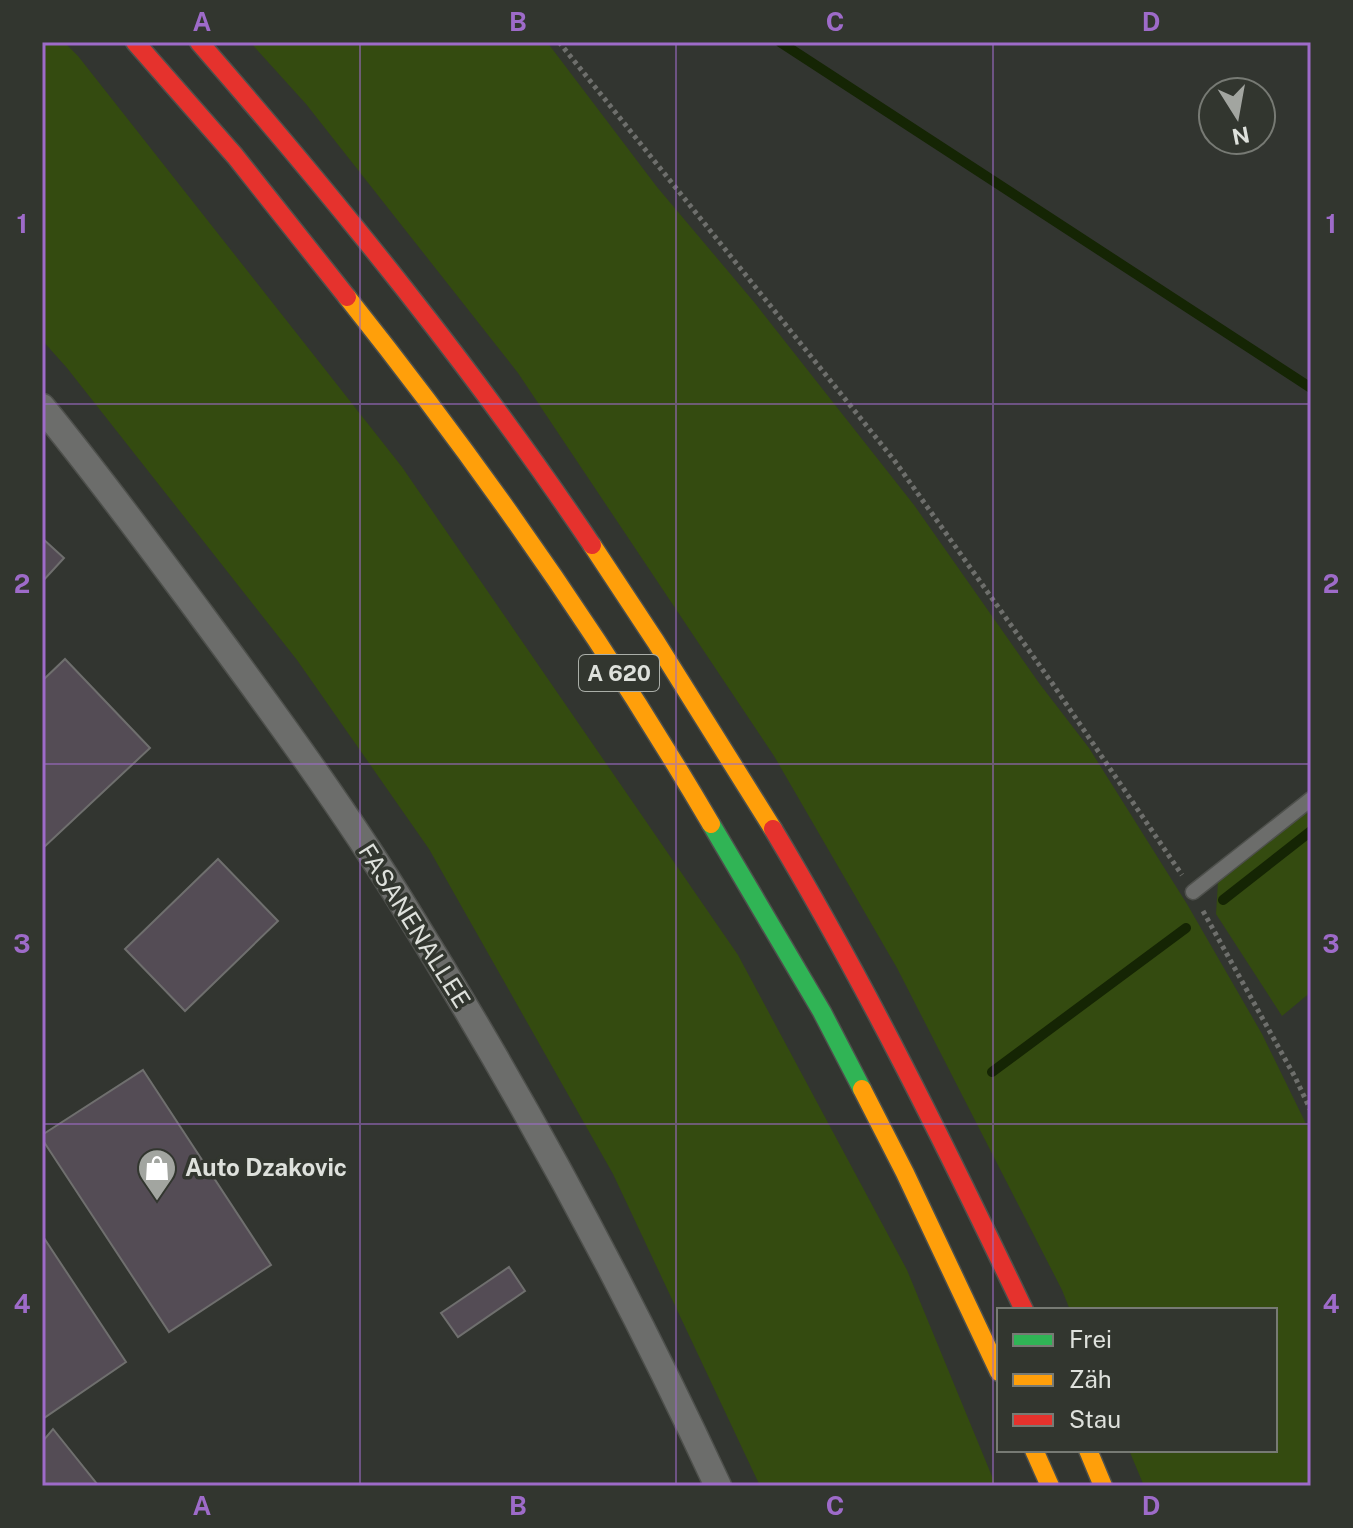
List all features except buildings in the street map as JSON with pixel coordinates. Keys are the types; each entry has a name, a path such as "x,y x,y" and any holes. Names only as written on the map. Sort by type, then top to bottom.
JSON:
{"highway":[{"name":"A 620","path":"135,42 235,156 385,344 583,618 670,753 822,1012 905,1173 997,1368"},
{"name":"A 620","path":"199,42 276,129 503,419 694,700 790,858 866,995 951,1156 1023,1308"},
{"path":"1035,1452 1050,1486"},
{"path":"1089,1452 1103,1486"}],"street":[{"name":"FASANENALLEE","path":"42,407 148,543 253,686 406,909 566,1183 663,1367 718,1486"}],"lane":[{"path":"1193,892 1311,799"}],"path":[{"path":"559,42 894,460 1052,683 1193,892 1311,1111"}],"green space":[{"path":"42,42 64,42 78,56 402,467 738,955 907,1270 996,1486 760,1486 613,1174 429,849 297,660 42,340"},
{"path":"250,42 547,42 657,187 754,302 914,505 1039,683 1089,748 1187,904 1262,1034 1311,1134 1311,1486 1144,1486 1130,1452 1277,1452 1277,1308 1069,1308 897,968 774,756 518,373 306,104"},
{"path":"1311,809 1311,992 1282,1016 1216,914 1218,882"}],"waterway":[{"path":"780,42 1311,388"},
{"path":"1223,900 1311,831"},
{"path":"992,1072 1186,928"}],"traffic: fast":[{"path":"711,824 822,1012 862,1089"}],"traffic: slow":[{"path":"347,297 445,424 538,554 670,755 711,824"},
{"path":"592,545 773,829"},
{"path":"862,1089 997,1368"},
{"path":"1035,1452 1050,1486"},
{"path":"1089,1452 1103,1486"}],"traffic: jam":[{"path":"135,42 235,156 347,297"},
{"path":"199,42 403,288 500,414 592,545"},
{"path":"773,829 904,1066 1023,1308"}],"place":[{"name":"Auto Dzakovic","path":"157,1202"}]}
